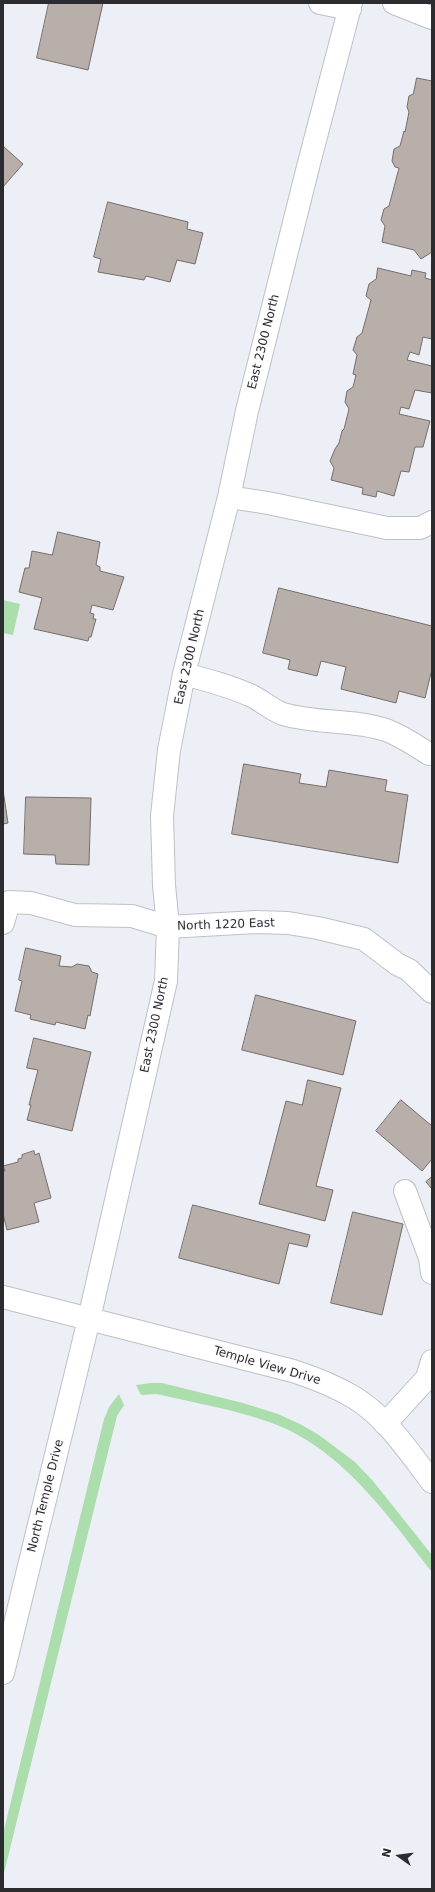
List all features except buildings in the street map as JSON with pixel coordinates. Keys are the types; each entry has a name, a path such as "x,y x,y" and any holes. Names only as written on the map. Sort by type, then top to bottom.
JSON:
{"street":[{"path":"320,3 350,6"},
{"path":"394,3 432,18"},
{"name":"East 2300 North","path":"89,1319 166,980 168,927 164,885 162,816 169,750 184,674 229,497 247,411 350,6"},
{"path":"229,497 268,503 387,528 420,528 432,522"},
{"path":"184,674 235,688 257,698 282,713 305,719 327,720 385,730 402,736 429,754"},
{"path":"3,923 9,902 31,903 76,915 132,916 168,927"},
{"name":"North 1220 East","path":"168,927 256,922 288,923 318,928 364,939 397,964 409,970 432,992"},
{"path":"405,1190 430,1258 432,1273"},
{"name":"Temple View Drive","path":"3,1297 293,1371 327,1383 356,1399 385,1424 394,1433 432,1482"},
{"name":"North Temple Drive","path":"3,1673 89,1319"},
{"path":"385,1424 427,1378 432,1361"}],"green space":[{"path":"3,600 20,604 13,635 3,633"},
{"path":"162,1383 243,1403 278,1414 319,1435 355,1462 373,1481 432,1555 432,1572 398,1528 361,1485 319,1448 295,1433 255,1417 157,1394 141,1395 136,1385"},
{"path":"119,1394 124,1405 117,1416 3,1877 3,1834 104,1419 109,1407"}]}
